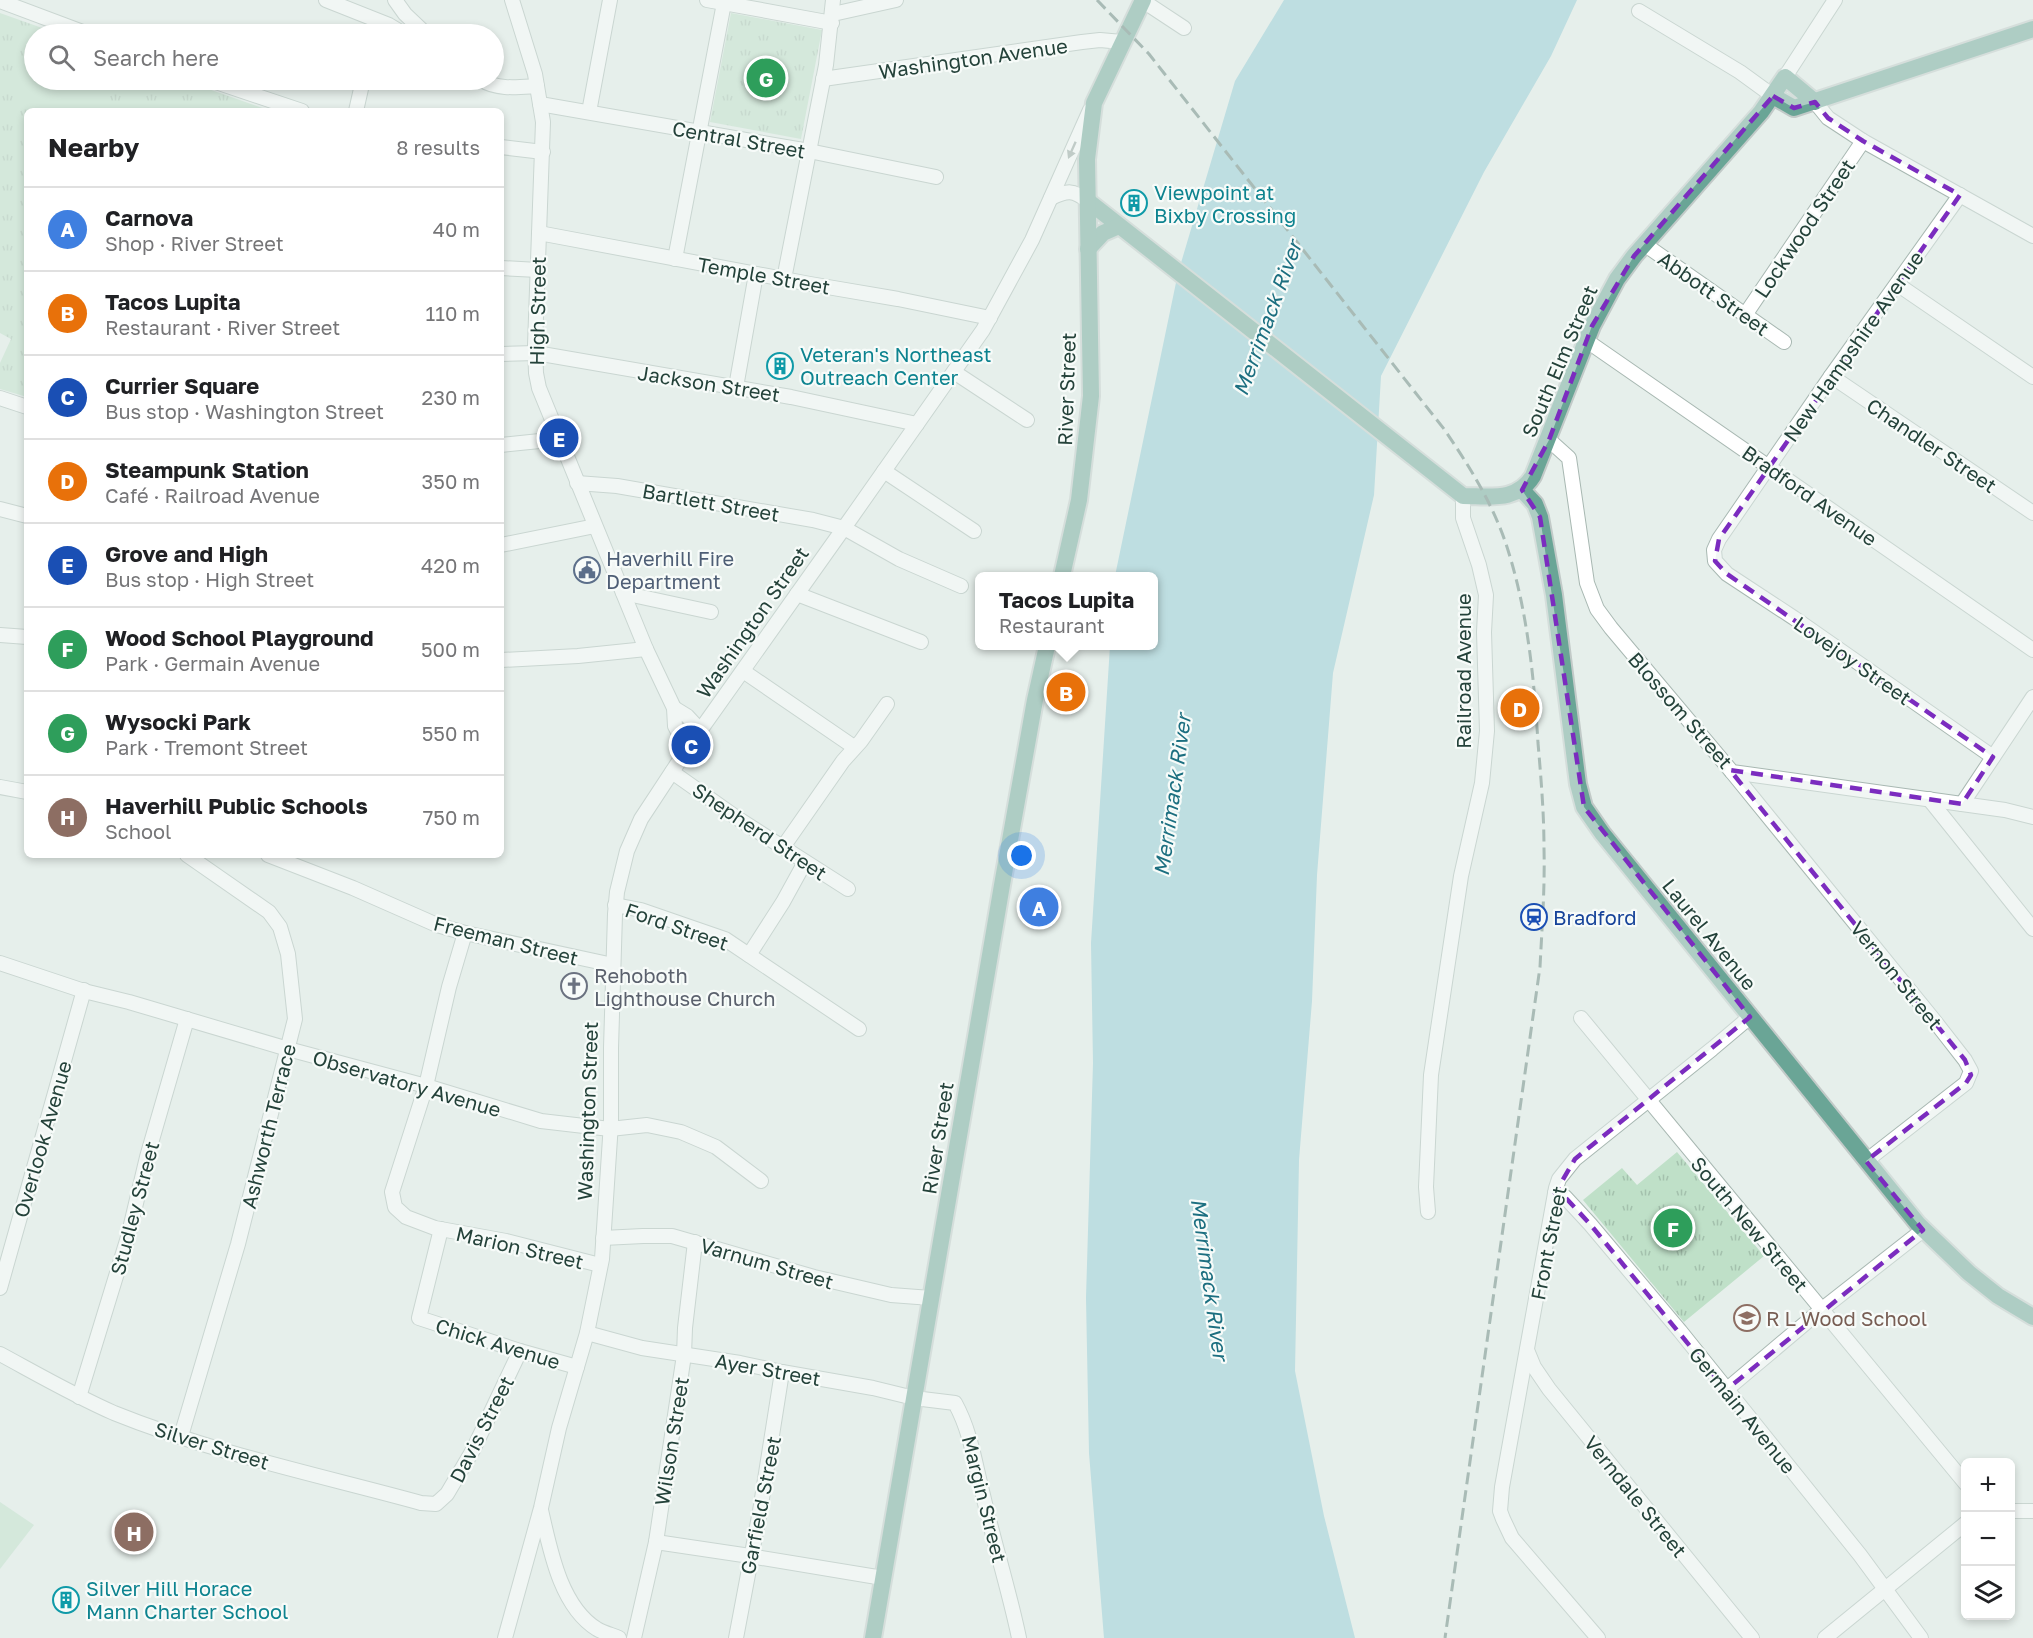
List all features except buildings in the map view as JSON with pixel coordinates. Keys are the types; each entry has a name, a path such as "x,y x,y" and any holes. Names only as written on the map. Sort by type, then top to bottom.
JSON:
{"main road":[{"name":"Washington Street","path":"1088,201 1088,138 1094,103 1143,1"},
{"path":"1773,96 1794,108 2033,29"},
{"name":"South Elm Street","path":"1522,489 1533,476 1587,341 1617,279 1644,244 1773,96 1785,77"},
{"path":"1785,77 1815,102"},
{"path":"1088,201 1459,492 1514,494 1522,489"},
{"name":"River Street","path":"1063,572 1079,500 1091,396 1088,201"},
{"path":"1088,249 1103,233 1119,226"},
{"name":"Laurel Avenue","path":"1522,489 1535,504 1540,517 1554,595 1578,784 1584,807 1602,833 1923,1230 1969,1273 1998,1296 2033,1317"},
{"name":"River Street","path":"873,1638 1032,717 1046,650"}],"street":[{"path":"326,0 385,24"},
{"path":"395,0 416,24"},
{"name":"High Street","path":"512,0 537,86 543,122 536,353 539,388 646,649 674,708 675,726 687,749"},
{"path":"589,112 610,0"},
{"path":"707,0 833,12 897,0"},
{"path":"1785,77 1835,0"},
{"path":"0,1 61,24"},
{"path":"1143,1 1184,28"},
{"path":"675,259 724,3"},
{"path":"1639,11 1662,27 1740,72 1773,96"},
{"path":"784,279 823,80 833,12"},
{"path":"377,24 378,20"},
{"name":"Washington Avenue","path":"823,80 1082,42 1100,40 1122,42"},
{"path":"504,86 537,86"},
{"path":"240,90 293,108"},
{"path":"357,108 361,90"},
{"path":"1815,102 1828,118 1863,141 2033,236"},
{"name":"Washington Street","path":"505,1638 541,1508 559,1428 587,1333 600,1265 610,1129 615,905 624,863 634,834 641,819 700,730 990,318 1032,240 1094,103"},
{"name":"Central Street","path":"540,104 809,151 936,177"},
{"name":"Lockwood Street","path":"1745,315 1863,141"},
{"path":"504,147 543,152"},
{"path":"1051,198 1064,192 1076,192 1088,201"},
{"name":"New Hampshire Avenue","path":"1715,561 1714,550 1719,539 1960,195"},
{"name":"Temple Street","path":"539,233 990,318"},
{"name":"Abbott Street","path":"1644,244 1784,342"},
{"path":"504,268 538,270"},
{"path":"736,387 756,274"},
{"path":"1897,284 2033,377"},
{"name":"Bradford Avenue","path":"1587,341 2033,650"},
{"name":"Jackson Street","path":"504,354 536,353 831,404 917,424"},
{"path":"954,372 1027,420"},
{"name":"Chandler Street","path":"1832,376 2033,513"},
{"path":"0,398 24,406"},
{"path":"504,445 559,439"},
{"name":"Blossom Street","path":"1549,440 1569,458 1587,583 1597,609 1732,772 2005,810 2033,817"},
{"path":"884,471 974,531"},
{"name":"Bartlett Street","path":"577,483 617,486 759,510 844,528 899,559 961,586"},
{"name":"Railroad Avenue","path":"1428,1212 1426,1151 1431,1076 1461,876 1482,783 1487,731 1484,632 1486,595 1479,565 1463,518 1459,492"},
{"path":"0,509 24,515"},
{"path":"504,544 595,526"},
{"name":"Lovejoy Street","path":"1715,561 1727,574 1993,757"},
{"path":"623,593 711,612"},
{"path":"797,594 921,642"},
{"path":"0,635 24,637"},
{"path":"504,660 578,656 646,649"},
{"path":"743,670 854,747"},
{"path":"1962,804 2033,697"},
{"path":"783,847 887,704"},
{"name":"High Street","path":"674,708 687,716 700,730"},
{"name":"Shepherd Street","path":"672,772 848,889"},
{"name":"Vernon Street","path":"1732,772 1939,1027 1971,1071 1966,1083 1866,1161"},
{"path":"0,787 24,791"},
{"path":"1929,799 2033,929"},
{"name":"Ashworth Terrace","path":"181,1436 238,1244 295,1019 288,954 280,927 269,912 254,900 191,858"},
{"name":"Freeman Street","path":"276,858 353,888 437,925 613,965"},
{"path":"749,955 805,862"},
{"name":"Ford Street","path":"615,905 641,910 725,939 859,1029"},
{"name":"Marion Street","path":"465,933 449,987 426,1086 392,1192 395,1207 406,1216 441,1230 506,1241 600,1265"},
{"name":"Observatory Avenue","path":"0,963 84,990 426,1086 541,1121 610,1129 647,1125 681,1132 716,1147 761,1181"},
{"name":"Overlook Avenue","path":"0,1288 84,990"},
{"name":"Front Street","path":"1598,1638 1535,1563 1522,1551 1500,1511 1502,1487 1555,1193 1559,1179 1575,1159 1750,1017"},
{"name":"South New Street","path":"1581,1018 1961,1479"},
{"name":"Studley Street","path":"79,1397 128,1237 147,1157 187,1019"},
{"name":"Germain Avenue","path":"1555,1193 1565,1197 1590,1224 1680,1331 1885,1588 1921,1638"},
{"name":"Chick Avenue","path":"441,1230 419,1318 519,1351 577,1367"},
{"path":"1726,1390 1821,1310 1923,1230"},
{"name":"Varnum Street","path":"603,1238 672,1236 814,1277 891,1295 931,1298"},
{"name":"Wilson Street","path":"633,1638 656,1542 684,1355 695,1242"},
{"name":"Ayer Street","path":"587,1333 642,1348 740,1363 914,1398"},
{"name":"Verndale Street","path":"1527,1350 1534,1367 1549,1389 1752,1638"},
{"name":"Davis Street","path":"436,1504 447,1494 473,1450 519,1351"},
{"name":"Silver Street","path":"0,1354 79,1397 114,1413 253,1459 421,1503 436,1504"},
{"name":"Garfield Street","path":"736,1638 760,1510 782,1372"},
{"name":"Margin Street","path":"914,1398 955,1403 964,1418 1019,1638"},
{"path":"541,1508 551,1556 564,1589 577,1610 597,1629 619,1638"},
{"path":"2015,1511 2033,1511"},
{"path":"1825,1638 1961,1526"},
{"path":"656,1542 883,1578"}],"highlighted area":[{"path":"1773,96 1794,108 1815,102 1828,118 1863,141 1960,195 1719,539 1715,561 1727,574 1993,757 1962,804 1730,770 1965,1060 1971,1075 1966,1083 1866,1161 1923,1230 1726,1390 1590,1224 1565,1197 1555,1193 1575,1159 1750,1017 1584,807 1540,517 1522,490 1549,440 1592,326 1634,256"}],"green space":[{"path":"0,13 31,24 24,24 24,90 211,90 262,108 24,108 24,396 0,389 0,363 11,339 0,333"},
{"path":"731,13 822,30 801,139 710,122"},
{"path":"24,79 24,90 103,90 100,108 29,108 17,81"},
{"path":"1677,1152 1764,1256 1684,1322 1583,1200 1622,1168 1637,1185"},
{"path":"0,1502 34,1525 0,1569"}],"water":[{"name":"Merrimack River","path":"1284,0 1577,0 1551,56 1484,172 1381,376 1374,495 1333,673 1317,875 1312,1001 1299,1160 1295,1371 1324,1516 1355,1638 1104,1638 1089,1453 1086,1298 1093,1063 1091,943 1110,650 1158,650 1158,572 1116,572 1178,273 1235,81"}],"railway":[{"path":"1097,0 1149,54 1444,429 1470,469 1493,512 1505,541 1519,591 1532,667 1543,809 1544,878 1540,967 1445,1638"}],"place":[{"name":"Wysocki Park","path":"766,78"},
{"name":"Viewpoint at Bixby Crossing","path":"1134,203"},
{"name":"Veteran's Northeast Outreach Center","path":"780,366"},
{"name":"Grove and High","path":"559,438"},
{"name":"Haverhill Fire Department","path":"587,570"},
{"name":"Tacos Lupita","path":"1066,692"},
{"name":"Steampunk Station","path":"1520,708"},
{"name":"Currier Square","path":"691,745"},
{"name":"Carnova","path":"1039,907"},
{"name":"Bradford","path":"1534,917"},
{"name":"Rehoboth Lighthouse Church","path":"574,986"},
{"name":"Wood School Playground","path":"1673,1228"},
{"name":"R L Wood School","path":"1747,1318"},
{"name":"Haverhill Public Schools","path":"134,1532"},
{"name":"Silver Hill Horace Mann Charter School","path":"66,1600"}]}
